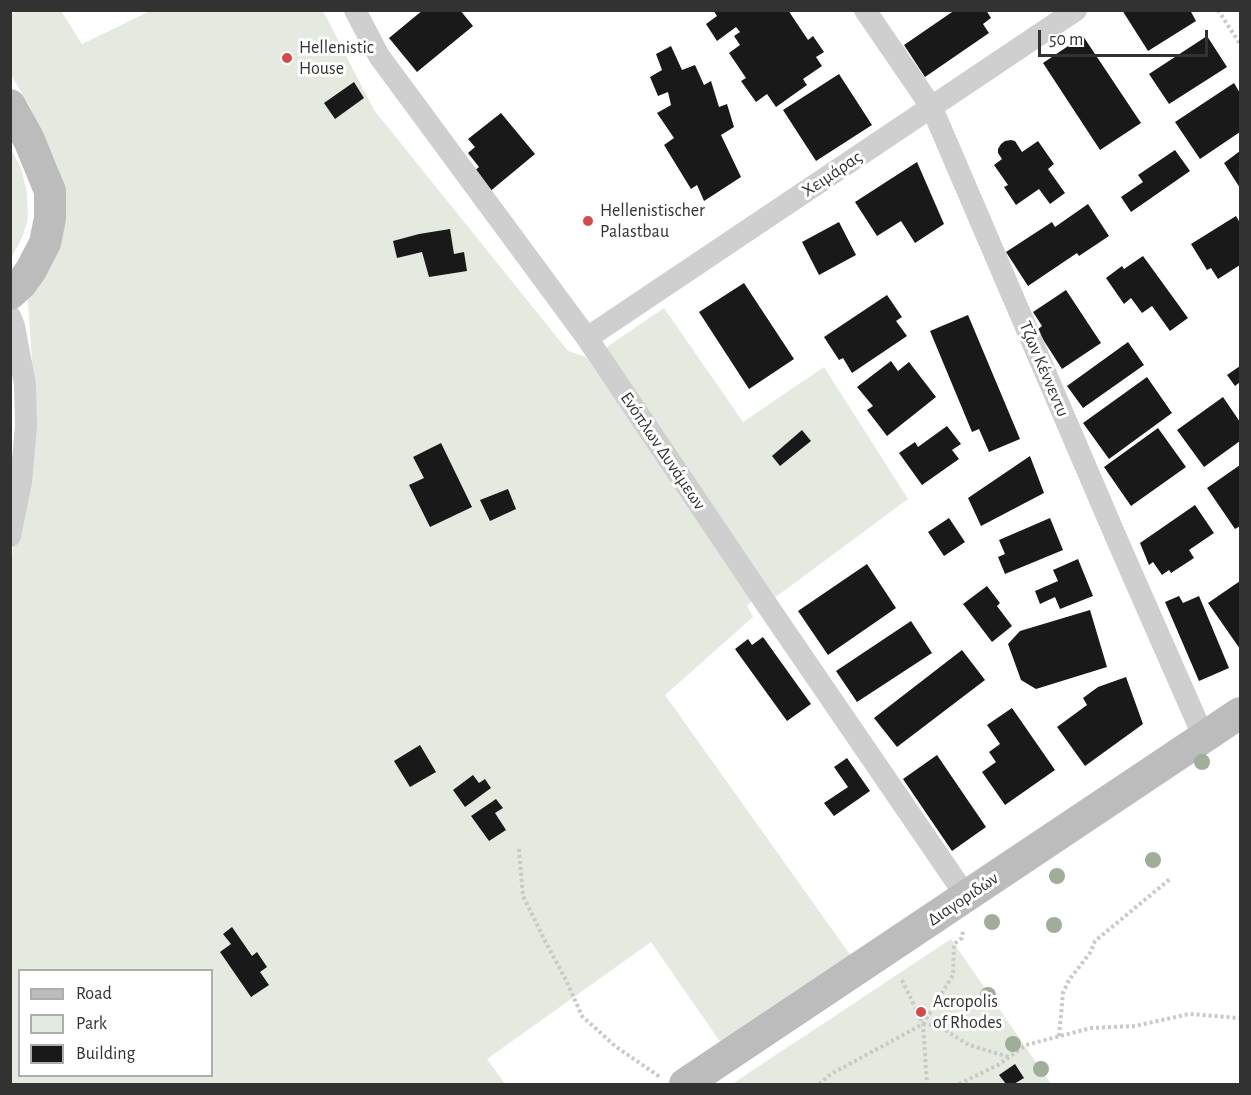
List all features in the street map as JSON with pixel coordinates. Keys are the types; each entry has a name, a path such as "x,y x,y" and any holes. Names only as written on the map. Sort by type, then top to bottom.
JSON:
{"street":[{"name":"Ενόπλων Δυνάμεων","path":"355,10 379,56 587,338 966,896"},
{"name":"Τζων Κέννεντυ","path":"865,10 932,108 1132,574 1198,723 1206,736"},
{"name":"Χειμάρας","path":"587,338 1076,10"},
{"path":"10,105 29,140 50,191 50,218 45,243 31,270 10,294"},
{"path":"10,316 25,384 26,426 21,482 10,536"},
{"name":"Διαγοριδών","path":"673,1081 966,896 1240,713"}],"path":[{"path":"1218,10 1240,44"},
{"path":"519,849 523,896 582,1016 615,1046 673,1081"},
{"path":"1059,1036 1063,993 1095,941 1170,879"},
{"path":"819,1084 831,1074 923,1024 953,975 954,944 962,938 966,896"},
{"path":"902,980 923,1024 927,1084"},
{"path":"959,1084 998,1065 1026,1045 1091,1028 1135,1026 1189,1014 1240,1018"},
{"path":"923,1024 937,1025 969,1045 1009,1058"}],"green space":[{"path":"17,11 61,11 82,44 150,11 323,11 374,110 568,351 586,357 754,599 747,606 753,617 665,695 851,956 723,1046 651,942 487,1059 505,1084 11,1084 11,563 24,483 34,388 27,289 64,188 57,165 29,105 11,75 11,15"},
{"path":"11,149 21,168 27,193 28,219 22,238 11,258"},
{"path":"664,308 743,422 824,367 908,499 773,599 601,351"},
{"name":"Acropolis of Rhodes","path":"951,939 1051,1084 732,1084"}],"building":[{"path":"423,10 460,10 473,26 417,72 389,38"},
{"path":"713,10 788,10 808,40 813,36 824,52 816,57 822,66 803,79 807,85 776,107 767,94 756,102 741,81 746,78 729,53 740,45 734,36 740,32 736,27 717,41 706,24 717,16"},
{"path":"955,10 986,10 991,18 983,24 989,33 925,77 904,45"},
{"path":"1122,10 1190,10 1196,21 1148,51"},
{"path":"1083,36 1141,123 1100,150 1043,63"},
{"path":"1207,36 1227,67 1169,104 1149,74"},
{"path":"671,46 682,70 695,65 704,85 711,81 719,107 727,104 734,127 721,135 741,177 704,201 697,185 691,189 664,145 674,138 657,113 671,105 668,92 658,96 650,77 662,70 656,54"},
{"path":"839,74 872,125 816,161 783,110"},
{"path":"354,82 364,98 335,119 324,103"},
{"path":"1234,83 1240,93 1240,132 1200,159 1175,122"},
{"path":"501,113 535,154 488,193 472,173 479,167 468,153 475,147 468,139"},
{"path":"1011,140 1015,141 1022,152 1038,141 1054,164 1048,169 1065,193 1050,204 1039,189 1016,205 1004,187 1008,185 994,165 1002,159 998,153 1001,144"},
{"path":"1175,150 1190,171 1131,212 1121,197 1143,182 1138,175"},
{"path":"1240,151 1240,188 1224,163"},
{"path":"917,162 944,224 915,243 901,221 877,236 855,202"},
{"path":"1088,204 1109,236 1079,256 1077,253 1028,286 1006,252 1052,222 1055,227"},
{"path":"1236,216 1240,223 1240,265 1218,279 1211,268 1207,270 1191,244"},
{"path":"839,222 856,255 819,275 802,242"},
{"path":"450,229 454,254 464,252 467,271 429,277 422,252 397,258 393,241"},
{"path":"1143,256 1188,318 1170,331 1152,306 1142,313 1131,298 1124,304 1106,278 1122,266 1124,269"},
{"path":"744,283 794,359 749,389 699,312"},
{"path":"1066,290 1101,343 1062,369 1037,330 1042,326 1033,312"},
{"path":"887,295 902,317 896,321 907,336 852,373 843,358 839,360 824,337"},
{"path":"968,315 1020,439 989,452 979,429 972,432 930,331"},
{"path":"1128,342 1144,365 1083,408 1067,386"},
{"path":"891,361 898,371 909,362 936,397 887,436 867,410 873,406 857,387"},
{"path":"1240,366 1240,382 1235,386 1227,375"},
{"path":"1147,377 1172,413 1109,459 1083,423"},
{"path":"1223,397 1240,422 1240,441 1204,467 1177,430"},
{"path":"947,426 961,444 952,450 959,459 922,485 899,453 915,442 918,447"},
{"path":"1158,428 1186,467 1131,506 1104,467"},
{"path":"802,430 811,441 780,466 772,456"},
{"path":"441,443 472,507 430,527 409,485 424,478 413,457"},
{"path":"1030,456 1044,493 981,526 968,498"},
{"path":"1240,465 1240,526 1235,529 1207,488"},
{"path":"508,489 516,509 490,521 480,500"},
{"path":"1195,505 1214,533 1189,550 1194,558 1171,573 1169,570 1162,575 1153,562 1149,565 1140,543"},
{"path":"949,518 965,542 944,556 928,532"},
{"path":"1050,518 1063,550 1005,574 998,557 1005,554 999,540"},
{"path":"1078,559 1093,596 1060,609 1055,597 1040,604 1035,591 1058,581 1053,570"},
{"path":"867,564 896,608 828,655 798,611"},
{"path":"1240,581 1240,649 1208,603"},
{"path":"987,586 1000,603 997,606 1012,626 992,642 963,604"},
{"path":"1179,596 1183,603 1199,596 1229,668 1199,681 1165,602"},
{"path":"1090,610 1107,667 1036,689 1021,680 1008,644 1020,631"},
{"path":"911,621 932,653 857,702 836,671"},
{"path":"763,637 811,704 787,721 735,649 748,639 752,645"},
{"path":"962,650 985,680 897,747 874,718"},
{"path":"1126,677 1143,724 1085,766 1057,727 1087,705 1083,698 1098,687"},
{"path":"1012,708 1055,770 1005,805 982,772 996,762 989,752 1000,744 987,725"},
{"path":"420,745 436,772 410,787 394,761"},
{"path":"937,755 986,827 952,851 903,779"},
{"path":"847,758 870,791 834,816 824,803 848,787 834,767"},
{"path":"473,775 479,783 485,779 491,788 465,807 453,790"},
{"path":"496,799 503,808 495,813 506,830 489,841 471,816"},
{"path":"232,927 252,956 257,952 267,967 260,972 269,985 251,997 220,952 231,944 223,934"},
{"path":"1015,1064 1024,1078 1014,1084 1006,1084 999,1075"}],"place":[{"name":"Hellenistic House","path":"287,58"},
{"name":"Hellenistischer Palastbau","path":"588,221"},
{"name":"Acropolis of Rhodes","path":"921,1012"}]}
